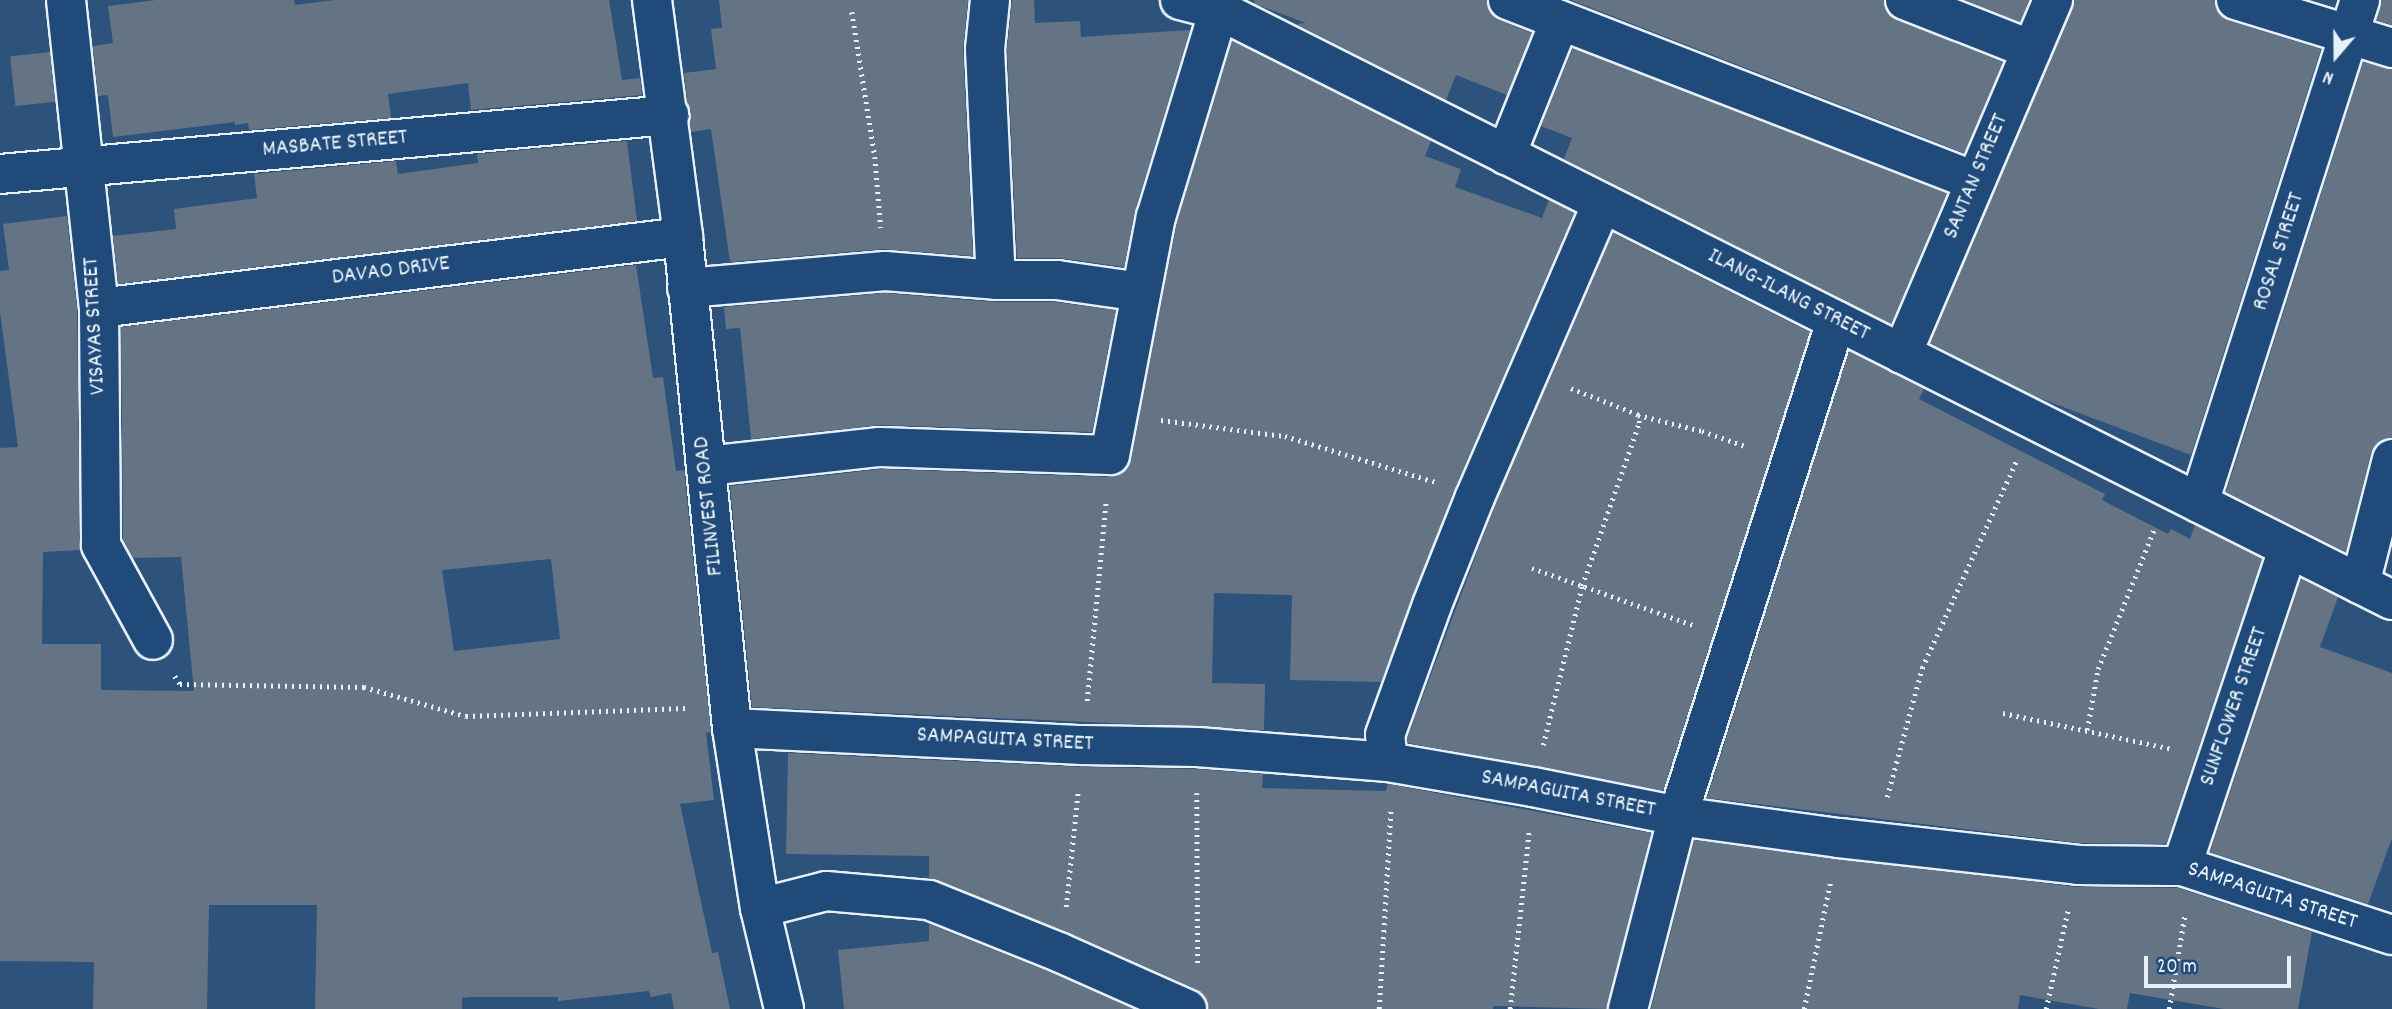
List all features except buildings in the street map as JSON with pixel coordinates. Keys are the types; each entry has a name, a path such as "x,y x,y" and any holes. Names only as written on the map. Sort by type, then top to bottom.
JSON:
{"street":[{"name":"VISAYAS STREET","path":"66,0 99,308 101,545 153,640"},
{"name":"FILINVEST ROAD","path":"652,0 683,237 730,717 761,908 784,1009"},
{"path":"990,0 985,49 996,280"},
{"name":"ILANG-ILANG STREET","path":"1180,0 1219,10 2376,592"},
{"path":"1508,0 1975,181"},
{"path":"1905,0 2032,50"},
{"name":"SANTAN STREET","path":"1902,354 2053,0"},
{"path":"2236,0 2349,37 2392,48"},
{"name":"ROSAL STREET","path":"2185,496 2360,0"},
{"path":"707,466 880,447 1113,438 1156,217 1219,10"},
{"path":"1506,155 1560,20"},
{"name":"MASBATE STREET","path":"0,174 669,115"},
{"path":"1388,762 1385,735 1475,497 1602,203"},
{"name":"DAVAO DRIVE","path":"99,308 683,237"},
{"path":"687,288 885,271 996,280 1057,280 1141,292"},
{"path":"1628,1009 1678,816 1836,321"},
{"path":"2376,592 2392,458"},
{"name":"SUNFLOWER STREET","path":"2182,866 2288,549"},
{"name":"SAMPAGUITA STREET","path":"730,717 1083,745 1197,747 1388,762 1678,816 1857,840 2078,865 2182,866 2392,935"},
{"path":"761,908 826,891 929,900 1061,953 1187,1009"}],"path":[{"path":"852,12 875,156 885,271"},
{"path":"1529,373 1638,415 1702,430 1791,462"},
{"path":"1582,586 1639,423 1638,415"},
{"path":"1061,953 1113,438 1166,420 1285,436 1475,497"},
{"path":"1804,1009 1857,840 1922,668 2034,421"},
{"path":"2087,730 2098,669 2185,496"},
{"path":"1532,568 1734,640"},
{"path":"153,640 180,684 364,687 466,716 730,717"},
{"path":"2003,713 2218,759"},
{"path":"1197,747 1197,969"},
{"path":"1379,1009 1392,788 1388,762"},
{"path":"2046,1009 2078,865"},
{"path":"2169,1009 2186,908 2182,866"}]}
